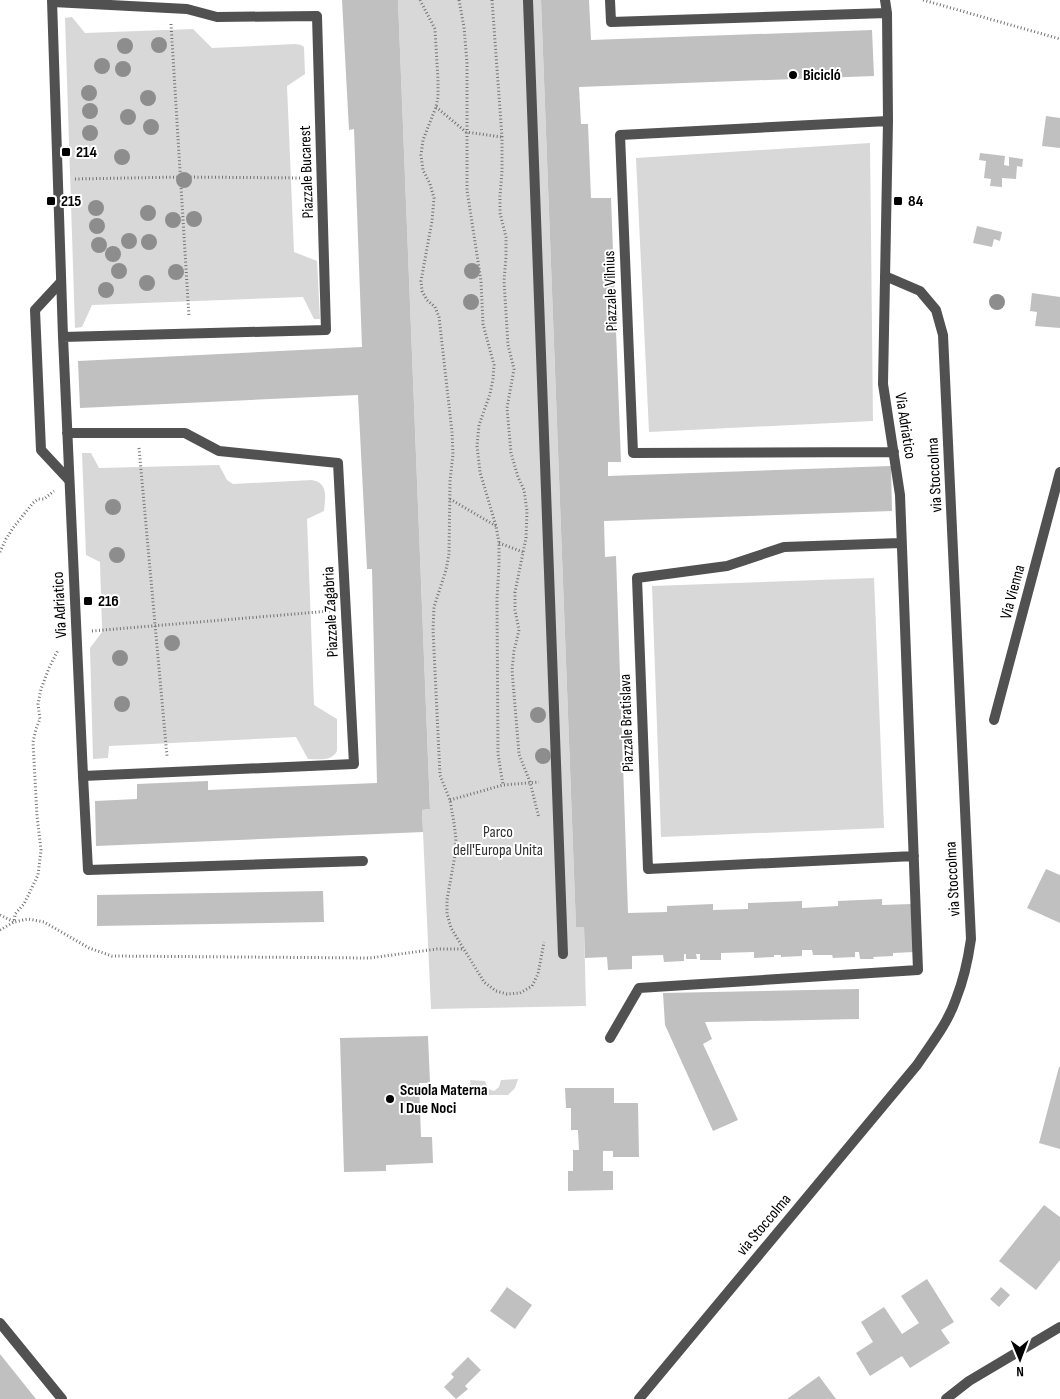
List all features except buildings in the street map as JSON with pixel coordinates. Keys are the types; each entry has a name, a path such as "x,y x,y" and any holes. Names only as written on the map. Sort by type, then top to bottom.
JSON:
{"street":[{"path":"528,0 563,954"},
{"path":"610,0 611,22 887,13"},
{"name":"Via Adriatico","path":"610,1038 639,988 918,970 900,495 883,384 888,121 887,13 885,0"},
{"name":"Via Adriatico","path":"52,1 63,337 88,870 363,861"},
{"name":"Piazzale Bucarest","path":"52,1 187,9 217,17 317,16 326,330 63,337"},
{"name":"Piazzale Vilnius","path":"888,121 620,135 633,454 894,452"},
{"name":"via Stoccolma","path":"639,1399 917,1065 938,1035 956,1000 966,968 971,939 943,335 936,310 920,291 885,276"},
{"path":"61,282 35,310 35,319 41,450 69,480"},
{"name":"Piazzale Zagabria","path":"67,433 185,433 219,451 338,463 354,764 83,776"},
{"name":"Via Vienna","path":"994,720 1060,472"},
{"name":"Piazzale Bratislava","path":"901,543 784,547 727,566 636,578 648,869 914,856"},
{"path":"0,1324 62,1399"},
{"path":"946,1399 969,1381 1060,1327"}],"path":[{"path":"420,0 435,29 438,80 436,107 423,140 421,155 423,170 434,198 432,221 421,280 422,291 427,300 435,307 439,317 453,454 449,554 434,607 433,630 440,775 450,800 456,839 448,893 447,914 451,928 484,982 496,991 507,994 520,993 532,986 538,974 544,937"},
{"path":"459,0 464,27 467,62 467,190 481,281 483,324 494,365 490,394 479,425 477,446 480,472 499,543 497,600 498,754 503,785"},
{"path":"492,0 502,137 500,213 506,237 504,282 508,345 514,369 508,408 511,453 524,490 528,511 523,552 515,592 515,610 519,630 512,670 519,754 530,782 540,821"},
{"path":"923,0 1060,39"},
{"path":"170,8 190,334"},
{"path":"436,107 466,132 502,137"},
{"path":"58,180 181,176 322,178"},
{"path":"138,433 168,772"},
{"path":"0,552 13,528 33,503 38,499 44,499 54,491"},
{"path":"450,498 496,526"},
{"path":"499,543 523,552"},
{"path":"76,633 346,609"},
{"path":"14,922 14,914 24,904 38,875 41,850 33,742 40,719 38,704 41,689 58,650"},
{"path":"450,800 503,785 557,781"},
{"path":"0,915 14,922"},
{"path":"0,930 14,922 28,919 44,922 89,948 112,956 370,958 437,949 464,948"}],"green space":[{"name":"Parco dell'Europa Unita","path":"398,0 541,0 576,927 584,927 586,1006 431,1009 422,810 430,809"},
{"path":"72,17 85,33 193,29 212,48 295,44 304,47 305,74 287,86 294,252 317,261 320,319 314,319 303,297 92,305 82,327 75,328 65,18"},
{"path":"870,143 873,421 649,432 636,158"},
{"path":"82,453 91,453 99,468 219,465 227,480 233,484 312,480 321,484 325,492 324,511 307,519 314,705 337,719 337,751 334,755 324,759 308,759 296,737 109,746 108,758 93,759 90,648 102,632 100,562 86,555"},
{"path":"874,578 884,828 661,837 652,586"},
{"path":"518,1079 515,1088 508,1095 477,1095 471,1089 470,1080 485,1081 488,1089 494,1091 499,1087 501,1080"}],"place":[{"name":"Bicicló","path":"793,75"},
{"name":"214","path":"66,152"},
{"name":"215","path":"51,201"},
{"name":"84","path":"898,201"},
{"name":"216","path":"88,601"},
{"name":"Scuola Materna I Due Noci","path":"390,1099"}]}
